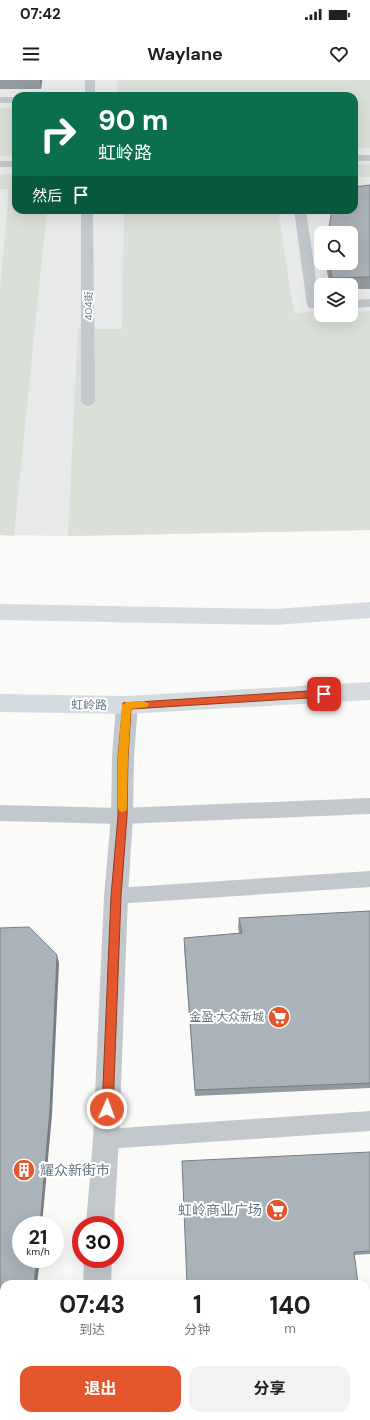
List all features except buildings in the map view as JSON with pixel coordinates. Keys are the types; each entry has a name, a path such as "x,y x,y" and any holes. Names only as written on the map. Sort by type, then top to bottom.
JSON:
{"main road":[{"path":"0,612 275,617 370,610"},
{"name":"虹岭路","path":"0,703 127,705 370,691"}],"street":[{"path":"101,1216 106,1139 116,896 122,816 123,757 127,705"},
{"path":"97,1280 98,1268"}],"lane":[{"path":"90,80 90,92"},
{"path":"0,100 12,100"},
{"path":"358,158 370,158"},
{"path":"0,164 12,164"},
{"name":"404街","path":"87,214 88,401"},
{"path":"301,214 314,305"},
{"path":"358,304 370,304"},
{"path":"0,813 122,816 370,806"},
{"path":"116,896 370,879"},
{"path":"106,1139 370,1121"}],"shaded area":[{"path":"0,80 370,80 370,530 68,536 0,535"},
{"path":"117,80 370,80 370,148 358,148 358,92 117,92"},
{"path":"12,107 12,156 0,156 0,108"},
{"path":"370,164 370,177 358,177 358,165"},
{"path":"12,174 12,214 47,214 14,536 0,535 0,291 9,189 0,189 0,175"},
{"path":"124,214 279,214 294,313 314,312 314,322 358,322 358,312 370,311 370,530 68,536 78,329 122,329"}],"slow traffic":[{"path":"122,808 123,757 127,705 144,704"}],"place":[{"name":"金盈·大众新城","path":"279,1017"},
{"name":"耀众新街市","path":"24,1170"},
{"name":"虹岭商业广场","path":"277,1210"}],"route":[{"path":"107,1109 116,896 122,816 123,757 127,705 324,694"}]}
